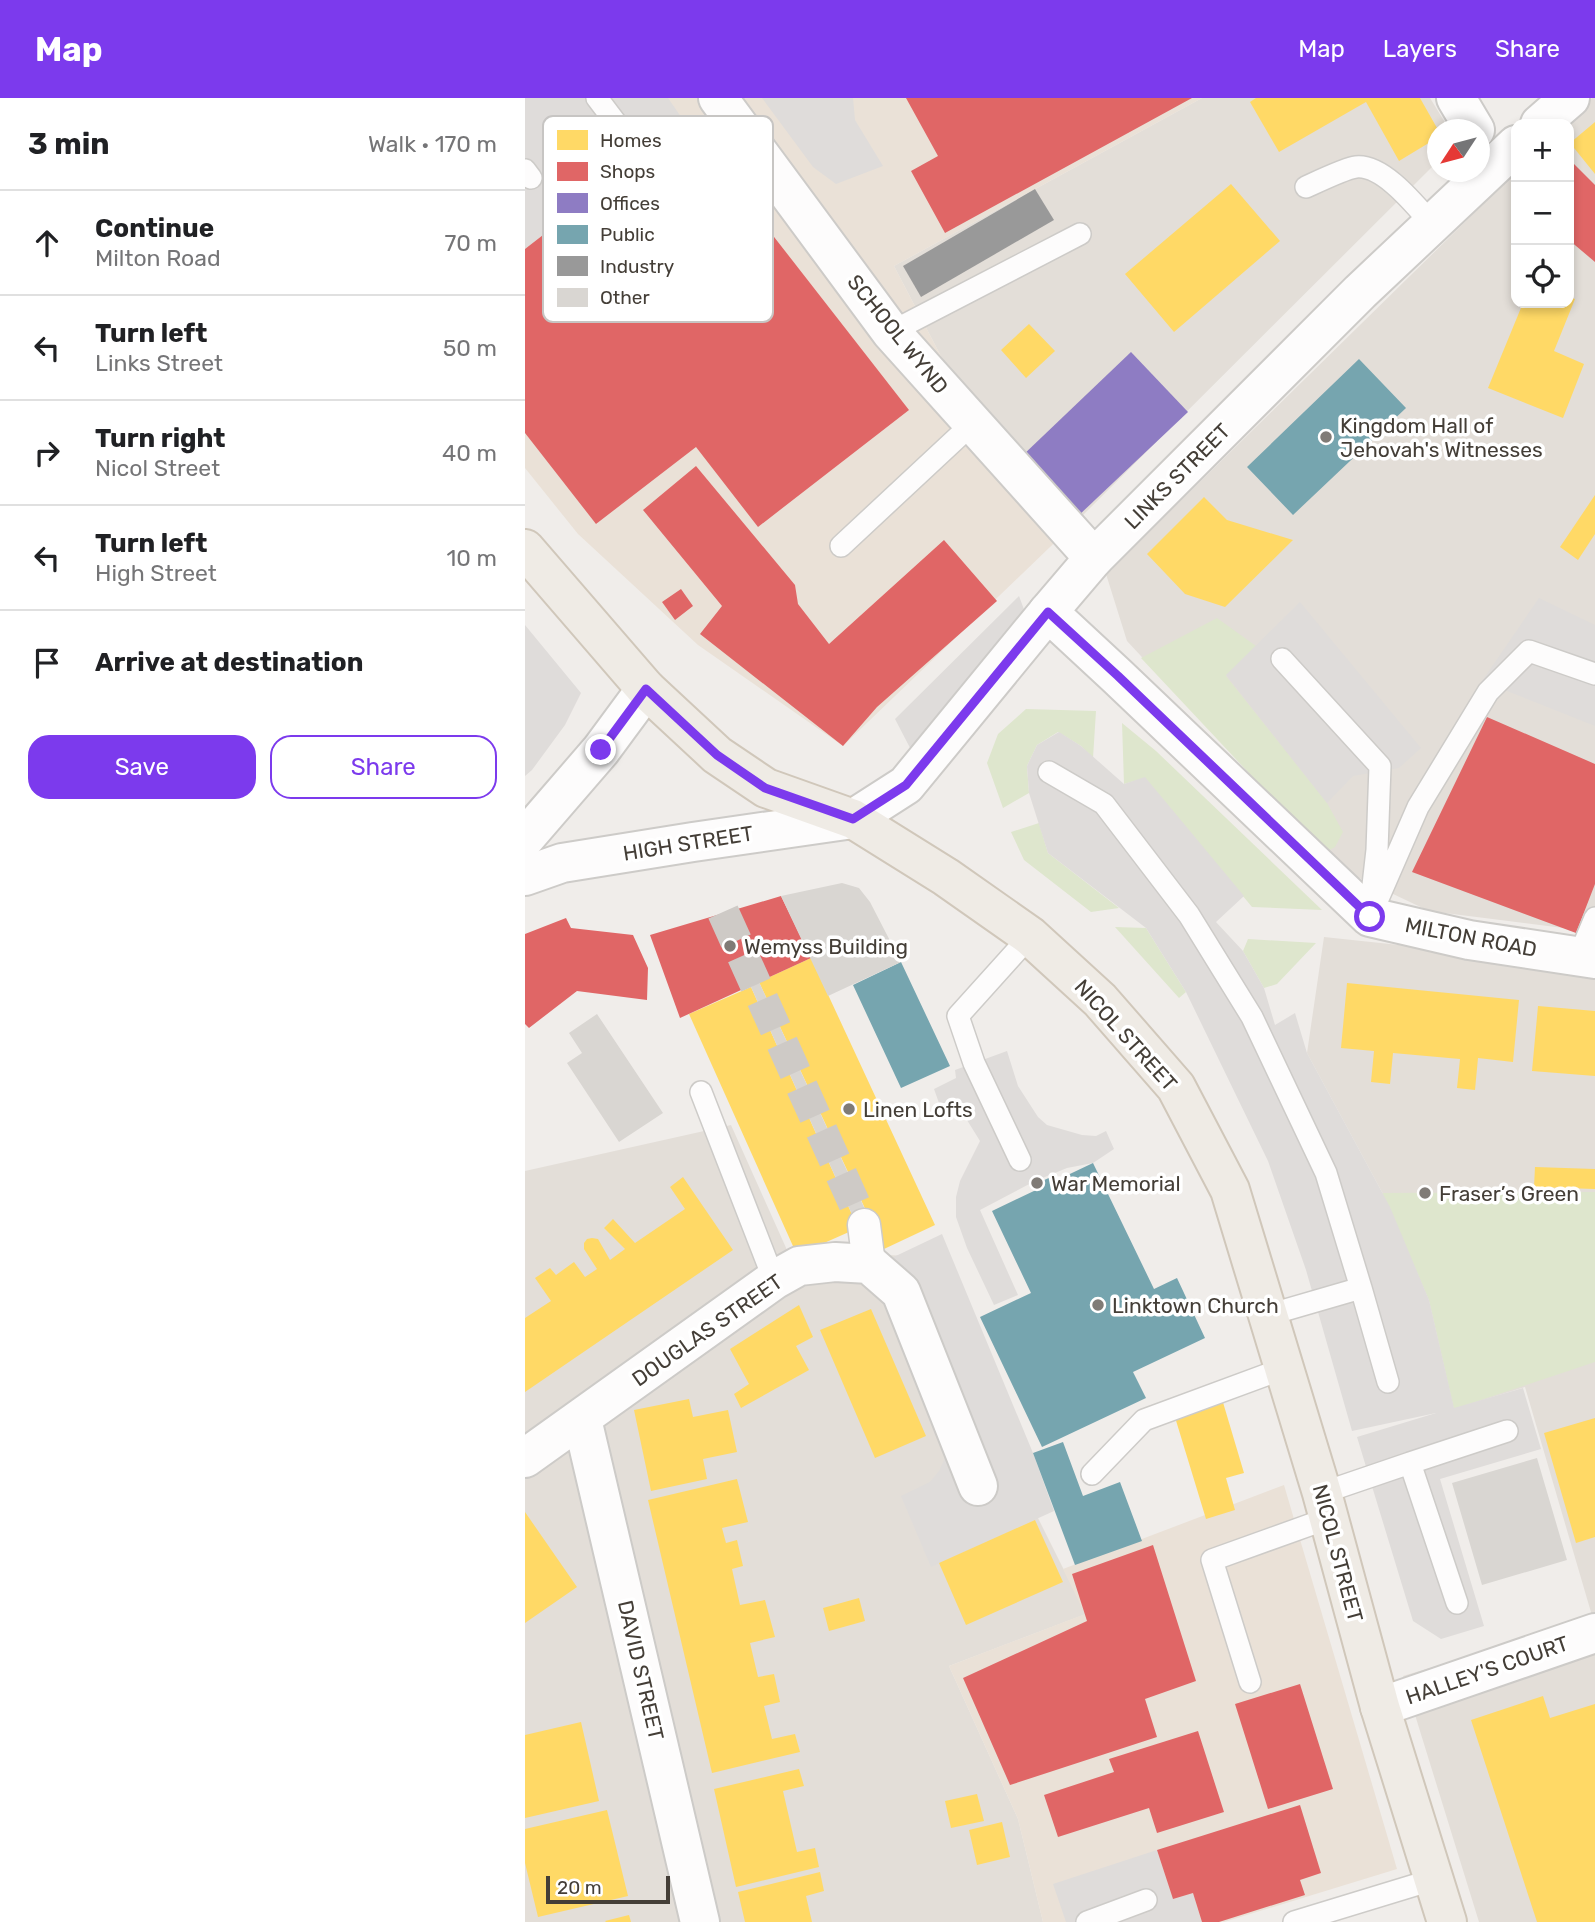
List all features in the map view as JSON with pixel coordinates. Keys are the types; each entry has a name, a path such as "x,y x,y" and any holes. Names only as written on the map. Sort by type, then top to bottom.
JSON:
{"main road":[{"name":"NICOL STREET","path":"525,549 646,689 717,755 765,788 853,819 946,877 1030,936 1100,1000 1176,1087 1230,1190 1325,1505 1380,1707 1447,1922"}],"street":[{"name":"SCHOOL WYND","path":"718,98 731,116"},
{"path":"1456,98 1468,119"},
{"path":"1546,119 1570,98"},
{"name":"LINKS STREET","path":"853,819 906,785 1094,558 1432,223 1497,149"},
{"name":"SCHOOL WYND","path":"773,172 891,331 1094,558"},
{"path":"1048,612 1370,917"},
{"path":"525,838 601,750 646,689"},
{"name":"HIGH STREET","path":"525,876 562,863 853,819"},
{"name":"MILTON ROAD","path":"1370,917 1469,940 1587,958"},
{"path":"864,1225 869,1264 901,1292 978,1486"},
{"name":"DOUGLAS STREET","path":"525,1458 774,1280 799,1266 835,1262 869,1264"},
{"name":"DAVID STREET","path":"582,1419 700,1922"},
{"name":"HALLEY'S COURT","path":"1380,1707 1595,1633"}],"lane":[{"path":"597,98 611,116"},
{"path":"1306,187 1357,166 1376,171 1394,182 1432,223"},
{"path":"891,331 1080,234"},
{"path":"841,546 973,423"},
{"path":"1370,917 1417,807 1488,692 1529,651 1595,674"},
{"path":"1282,659 1380,766 1377,850 1370,917"},
{"path":"1049,772 1104,804 1189,915 1252,1017 1326,1173 1388,1382"},
{"path":"1587,958 1595,918"},
{"path":"1020,1160 974,1063 958,1016 1030,936"},
{"path":"701,1092 774,1280"},
{"path":"1268,1315 1361,1288"},
{"path":"1093,1474 1144,1420 1285,1368"},
{"path":"1250,1682 1212,1560 1410,1463 1507,1431"},
{"path":"1410,1463 1457,1603"},
{"path":"1294,1922 1435,1879"},
{"path":"1087,1922 1146,1900"}],"shaded area":[{"path":"525,98 1202,98 894,266 958,389 1076,522 843,746 698,645 578,534 525,468"},
{"path":"525,98 668,98 680,116 543,116 543,235 525,249"},
{"path":"762,98 853,98 855,120 883,166 836,184 813,167"},
{"path":"1202,98 1430,98 1443,119 1427,119 1427,172 1076,522 958,389 894,266"},
{"path":"1595,98 1595,932 1429,911 1338,868 1127,641 1106,574 1511,177 1511,308 1574,308 1574,119 1570,119"},
{"path":"1019,596 1032,631 920,767 895,719"},
{"path":"1539,598 1595,625 1595,726 1482,681"},
{"path":"1300,602 1421,748 1399,768 1353,776 1327,803 1226,675"},
{"path":"525,625 581,693 565,725 525,776"},
{"path":"1059,732 1081,746 1124,784 1145,777 1244,896 1216,922 1243,951 1264,988 1275,1025 1295,1013 1307,1053 1390,1207 1429,1300 1454,1408 1523,1388 1541,1449 1440,1479 1484,1626 1441,1639 1413,1621 1357,1437 1436,1413 1352,1431 1306,1270 1268,1161 1186,992 1146,928 1048,853 1029,793 1027,766 1037,745"},
{"path":"1324,937 1595,966 1595,1922 1479,1922 1403,1676 1593,1619 1525,1387 1454,1409 1429,1300 1390,1207 1307,1053"},
{"path":"1007,1051 1018,1086 1038,1117 1047,1125 1082,1135 1096,1136 1106,1131 1114,1149 1093,1163 1067,1168 1035,1181 980,1210 1018,1295 994,1305 967,1248 956,1217 956,1197 960,1181 980,1141 962,1112 954,1104 939,1103 934,1089 956,1078 955,1070"},
{"path":"731,1125 787,1250 907,1256 1086,1614 949,1666 1018,1819 1043,1922 525,1922 525,1171"},
{"path":"942,1234 1033,1453 1054,1511 931,1567 901,1496 930,1482 939,1471 948,1451 879,1264"},
{"path":"1284,1485 1397,1869 1224,1922 1043,1922 1018,1819 949,1666 1085,1614 1063,1569"},
{"path":"1157,1850 1173,1899 1193,1893 1202,1922 1066,1922 1053,1884"}],"green space":[{"path":"1217,618 1256,646 1226,676 1327,803 1343,832 1335,847 1324,853 1141,658"},
{"path":"1026,709 1096,711 1093,758 1081,746 1058,732 1037,745 1027,766 1029,793 1003,808 987,763 998,734"},
{"path":"1122,723 1156,751 1322,910 1252,907 1145,778 1124,784"},
{"path":"1039,823 1048,853 1119,908 1091,912 1024,860 1011,832"},
{"path":"1115,927 1146,928 1186,992 1179,998"},
{"path":"1248,939 1316,943 1277,984 1264,988 1243,951"},
{"name":"Fraser’s Green","path":"1595,1192 1595,1362 1454,1409 1429,1300 1382,1193"}],"building: Homes":[{"path":"1256,98 1420,98 1432,119 1427,119 1427,144 1399,161 1366,102 1279,152 1250,102"},
{"path":"1595,122 1595,174 1574,148 1574,140"},
{"path":"1231,184 1280,241 1174,332 1125,274"},
{"path":"1521,308 1571,308 1554,351 1584,364 1563,418 1488,388"},
{"path":"1029,324 1055,351 1026,378 1001,350"},
{"path":"1595,495 1595,534 1578,560 1560,547"},
{"path":"1204,497 1227,520 1293,540 1225,607 1185,594 1147,554"},
{"name":"Linen Lofts","path":"811,958 935,1225 884,1249 759,982"},
{"path":"1347,983 1519,1000 1513,1062 1478,1058 1475,1090 1457,1088 1460,1059 1393,1053 1390,1084 1371,1082 1374,1051 1341,1048"},
{"path":"751,987 858,1228 797,1255 689,1014"},
{"path":"1538,1006 1595,1011 1595,1076 1532,1071"},
{"path":"1535,1167 1595,1169 1595,1189 1534,1187"},
{"path":"683,1177 733,1250 525,1392 525,1318 551,1301 535,1278 550,1268 556,1275 574,1262 585,1277 597,1269 584,1249 587,1239 598,1239 610,1260 625,1249 604,1228 613,1219 635,1243 685,1209 670,1187"},
{"path":"799,1305 813,1337 796,1346 809,1370 741,1408 734,1394 749,1384 730,1349"},
{"path":"871,1309 926,1436 875,1458 820,1330"},
{"path":"689,1399 693,1417 728,1410 737,1452 703,1459 707,1479 651,1491 634,1410"},
{"path":"1222,1399 1244,1473 1226,1478 1235,1510 1206,1519 1174,1414"},
{"path":"1595,1418 1595,1537 1576,1543 1544,1433"},
{"path":"737,1479 748,1522 722,1528 726,1543 737,1540 743,1566 732,1569 740,1605 765,1600 775,1637 750,1643 758,1677 774,1674 780,1702 764,1706 772,1739 795,1734 800,1752 712,1773 648,1500"},
{"path":"525,1512 577,1587 525,1623"},
{"path":"1035,1520 1063,1582 966,1625 939,1563"},
{"path":"859,1598 865,1621 829,1631 823,1608"},
{"path":"1543,1696 1550,1718 1595,1704 1595,1922 1537,1922 1471,1720"},
{"path":"581,1722 599,1801 525,1818 525,1735"},
{"path":"799,1769 804,1786 783,1791 797,1852 815,1848 819,1867 736,1887 714,1789"},
{"path":"977,1794 984,1821 951,1828 945,1801"},
{"path":"607,1810 628,1896 538,1917 525,1863 525,1829"},
{"path":"1002,1822 1010,1857 977,1865 969,1830"},
{"path":"820,1872 824,1891 806,1896 812,1922 745,1922 738,1892"},
{"path":"629,1915 631,1922 605,1921"}],"building: Shops":[{"path":"906,98 1192,98 945,233 911,171 938,156"},
{"path":"1574,164 1595,185 1595,262 1574,244"},
{"path":"543,235 543,322 773,322 773,236 909,410 758,527 696,447 596,524 525,433 525,249"},
{"path":"696,466 795,585 798,604 829,644 944,540 997,601 877,707 843,746 700,634 722,606 643,510"},
{"path":"681,589 693,606 675,620 662,602"},
{"path":"1487,717 1595,764 1595,884 1576,933 1412,872"},
{"name":"Wemyss Building","path":"781,896 811,958 680,1018 650,935"},
{"path":"566,918 571,928 633,935 648,968 647,1000 577,991 529,1028 525,1024 525,934"},
{"path":"1153,1545 1196,1681 1145,1699 1157,1737 1010,1785 963,1678 1087,1621 1072,1574"},
{"path":"1300,1684 1333,1789 1268,1809 1235,1704"},
{"path":"1198,1731 1224,1812 1157,1833 1149,1808 1058,1837 1044,1795 1114,1772 1109,1759"},
{"path":"1300,1805 1321,1873 1300,1880 1305,1895 1219,1922 1202,1922 1193,1893 1173,1899 1157,1850"}],"building: Offices":[{"path":"1131,352 1188,412 1077,517 1021,457"}],"building: Public":[{"name":"Kingdom Hall of Jehovah's Witnesses","path":"1359,359 1406,408 1293,515 1247,467"},
{"path":"901,962 950,1066 901,1088 853,985"},
{"name":"Linktown Church","path":"1093,1163 1154,1289 1177,1278 1205,1338 1133,1372 1146,1398 1042,1447 980,1317 1031,1293 992,1211 1036,1190 1034,1184 1051,1177 1053,1182"},
{"path":"1063,1442 1083,1496 1120,1482 1142,1541 1075,1565 1033,1453"}],"building: Industry":[{"path":"1035,189 1054,220 921,297 903,266"}],"building: Other":[{"path":"842,883 859,888 870,902 901,962 828,996 781,896"},
{"path":"759,982 871,1222 858,1228 751,987"},
{"path":"597,1014 663,1113 619,1142 567,1063 582,1053 569,1033"},
{"path":"1537,1458 1567,1560 1482,1585 1452,1483"}],"tunnel":[{"path":"723,912 864,1225"}],"place":[{"name":"Kingdom Hall of Jehovah's Witnesses","path":"1326,437"},
{"name":"Wemyss Building","path":"730,946"},
{"name":"Linen Lofts","path":"849,1109"},
{"name":"War Memorial","path":"1037,1183"},
{"name":"Fraser’s Green","path":"1425,1193"},
{"name":"Linktown Church","path":"1098,1305"}],"route":[{"path":"601,750 646,689 717,755 765,788 853,819 906,785 1048,612 1370,917"}]}
